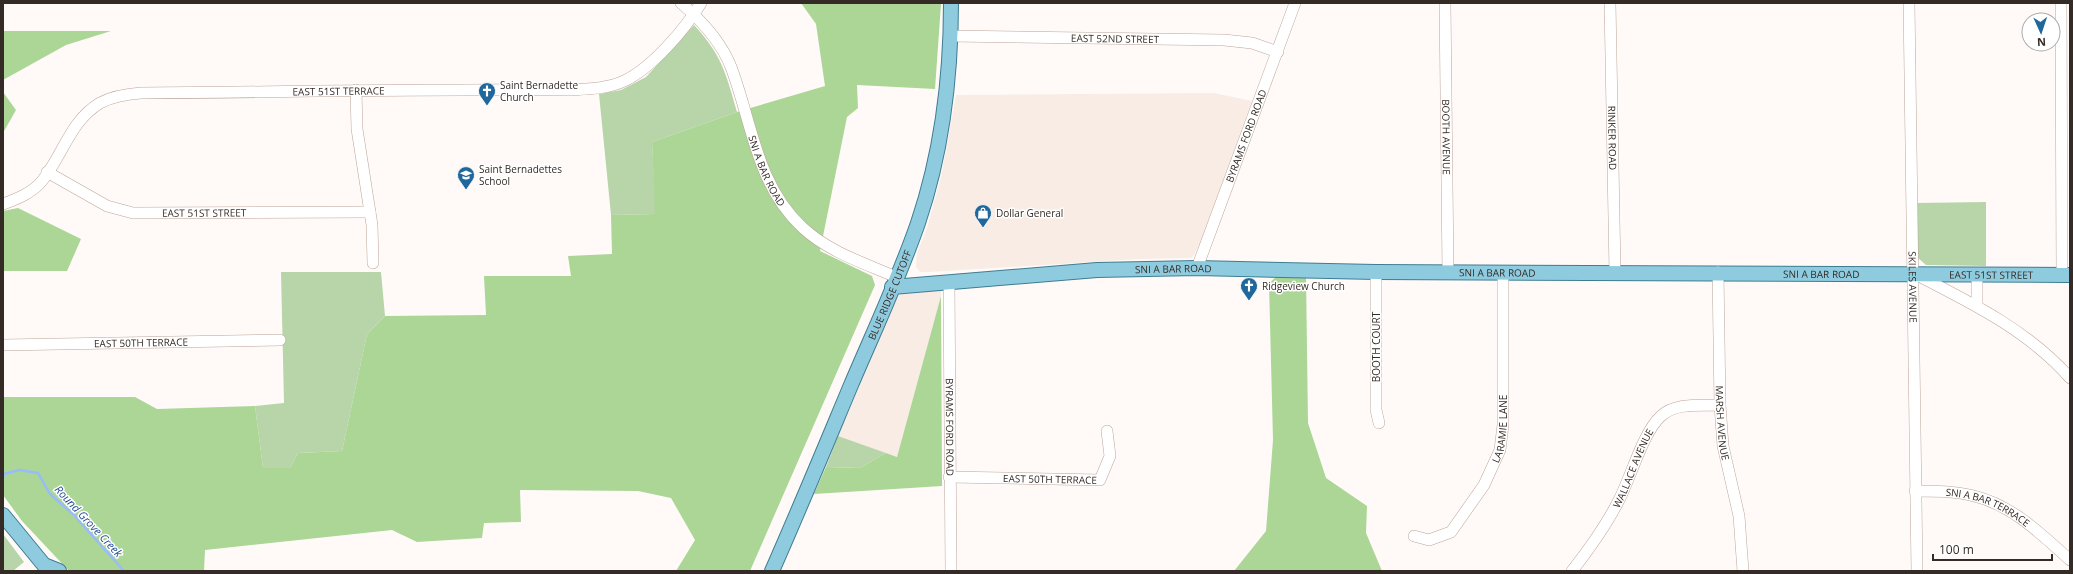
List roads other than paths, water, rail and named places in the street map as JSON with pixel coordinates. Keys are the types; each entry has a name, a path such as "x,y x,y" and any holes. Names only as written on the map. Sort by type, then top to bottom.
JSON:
{"main road":[{"name":"BLUE RIDGE CUTOFF","path":"772,571 918,222 936,157 944,109 951,36 951,3"},
{"name":"SNI A BAR ROAD","path":"894,282 949,283 1097,270 1197,268 1376,272 1913,273"},
{"name":"EAST 51ST STREET","path":"1913,273 2066,275"},
{"path":"3,515 44,568 58,571"}],"street":[{"path":"681,3 694,14 701,3"},
{"name":"BYRAMS FORD ROAD","path":"1197,268 1295,3"},
{"name":"BOOTH AVENUE","path":"1445,3 1448,272"},
{"name":"RINKER ROAD","path":"1610,3 1615,272"},
{"name":"SKILES AVENUE","path":"1909,3 1917,571"},
{"path":"2060,3 2066,275"},
{"name":"EAST 51ST TERRACE","path":"3,204 18,199 32,190 48,172 72,130 83,116 100,103 120,95 141,93 303,92 356,90 569,90 598,88 623,81 643,70 694,14"},
{"name":"SNI A BAR ROAD","path":"694,14 716,38 730,66 758,158 770,185 783,205 802,227 825,246 894,282"},
{"name":"EAST 52ND STREET","path":"951,36 1224,40 1252,43 1278,52"},
{"path":"356,90 360,156 370,212 373,263"},
{"name":"EAST 51ST STREET","path":"48,172 107,206 133,213 370,212"},
{"name":"BOOTH COURT","path":"1376,272 1376,410 1379,423"},
{"name":"LARAMIE LANE","path":"1414,536 1429,540 1451,532 1484,485 1500,450 1503,425 1503,272"},
{"name":"MARSH AVENUE","path":"1718,272 1720,405 1723,446 1739,516 1742,571"},
{"name":"SNI A BAR ROAD","path":"1913,273 1977,306 2020,334 2070,378"},
{"path":"1977,274 1977,306"},
{"name":"BYRAMS FORD ROAD","path":"949,283 949,477 951,571"},
{"name":"EAST 50TH TERRACE","path":"3,345 280,340"},
{"name":"WALLACE AVENUE","path":"1572,571 1605,526 1620,499 1650,431 1661,416 1674,408 1720,405"},
{"name":"EAST 50TH TERRACE","path":"949,477 1100,480 1110,456 1107,431"},
{"name":"SNI A BAR TERRACE","path":"1916,491 1946,492 1974,496 2004,508 2029,524 2070,560"}],"waterway":[{"name":"Round Grove Creek","path":"3,477 4,474 19,470 38,473 50,494 74,515 124,571"}],"place":[{"name":"Saint Bernadette Church","path":"487,106"},
{"name":"Saint Bernadettes School","path":"466,190"},
{"name":"Dollar General","path":"983,228"},
{"name":"Ridgeview Church","path":"1249,301"}]}
